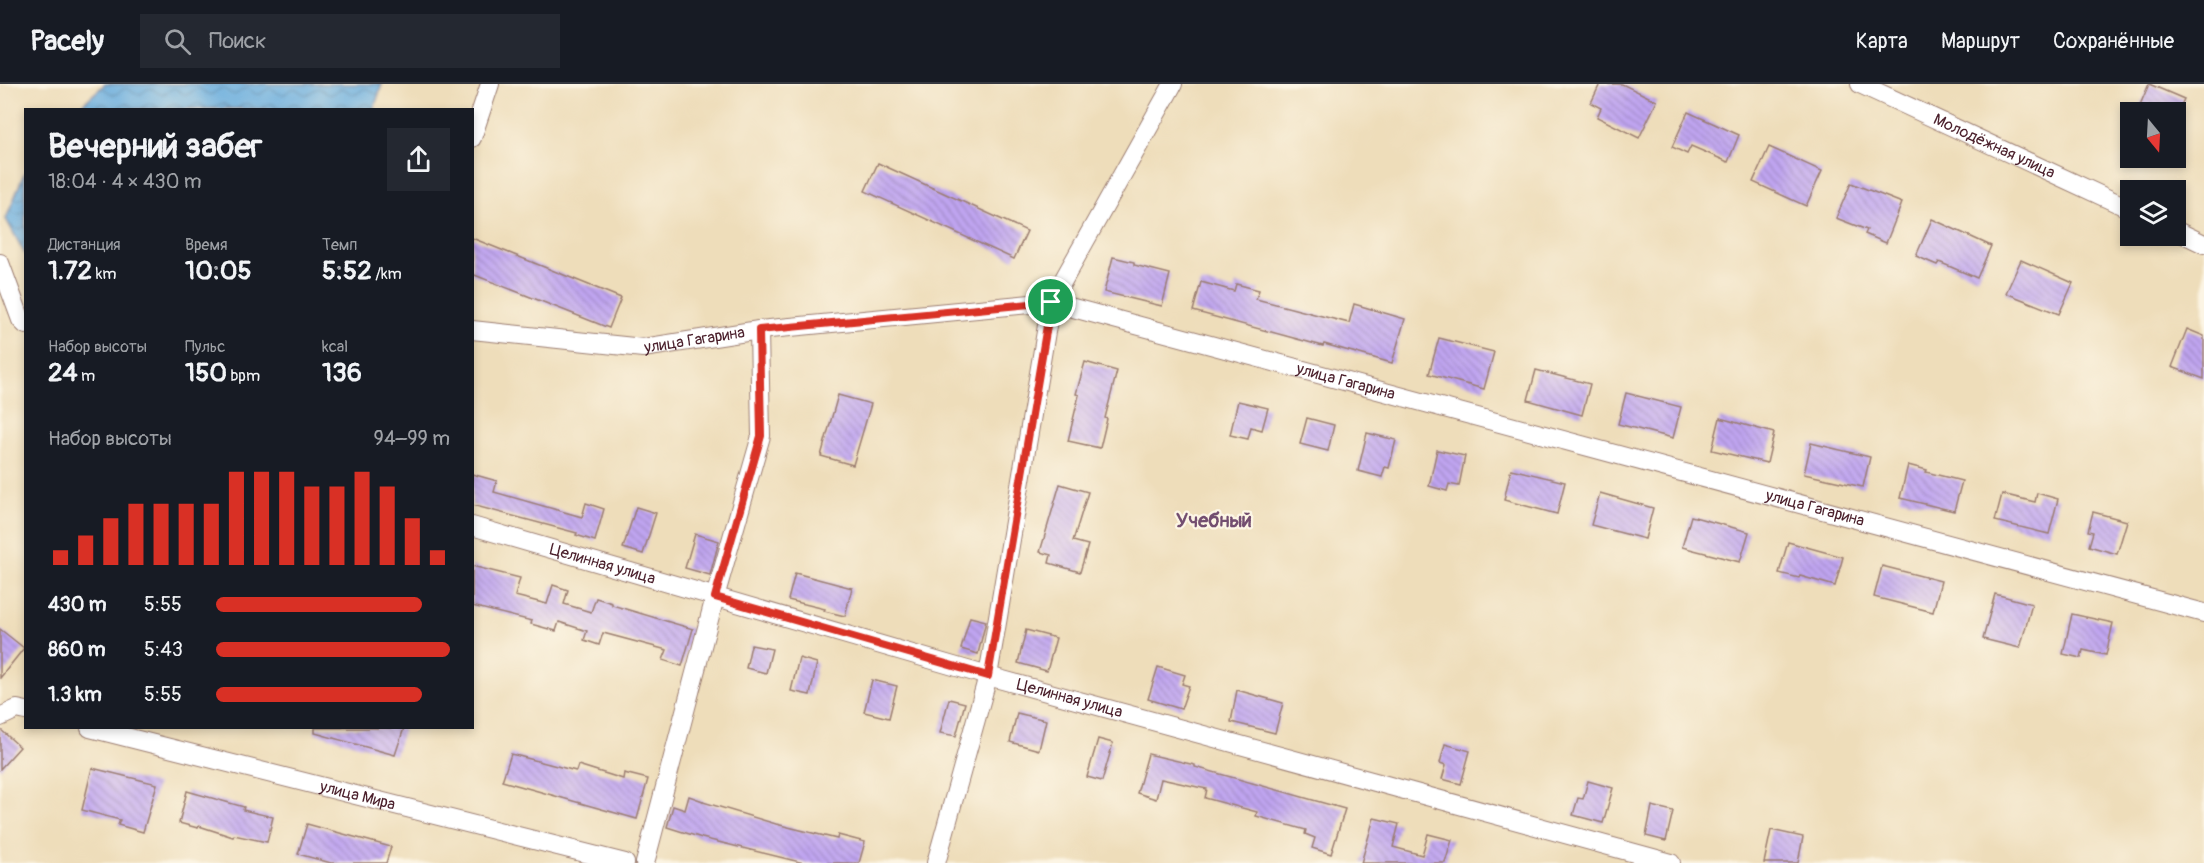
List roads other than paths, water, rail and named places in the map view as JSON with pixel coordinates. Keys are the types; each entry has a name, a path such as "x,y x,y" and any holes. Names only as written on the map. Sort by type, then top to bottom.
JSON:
{"street":[{"path":"474,132 490,84"},
{"path":"936,863 988,676 1051,302 1173,84"},
{"name":"Молодёжная улица","path":"1860,84 2120,204"},
{"path":"2186,235 2204,244"},
{"path":"0,263 24,323"},
{"name":"улица Гагарина","path":"474,330 643,348 759,330 1051,302 2204,613"},
{"path":"645,863 715,597 761,436 759,330"},
{"name":"Целинная улица","path":"474,526 988,676 1671,863"},
{"path":"0,717 17,709 24,711"},
{"name":"улица Мира","path":"99,729 625,863"}],"water":[{"path":"105,84 382,84 374,108 78,108"},
{"path":"24,174 24,252 6,219"}],"district":[{"name":"Учебный","path":"1214,520"}]}
